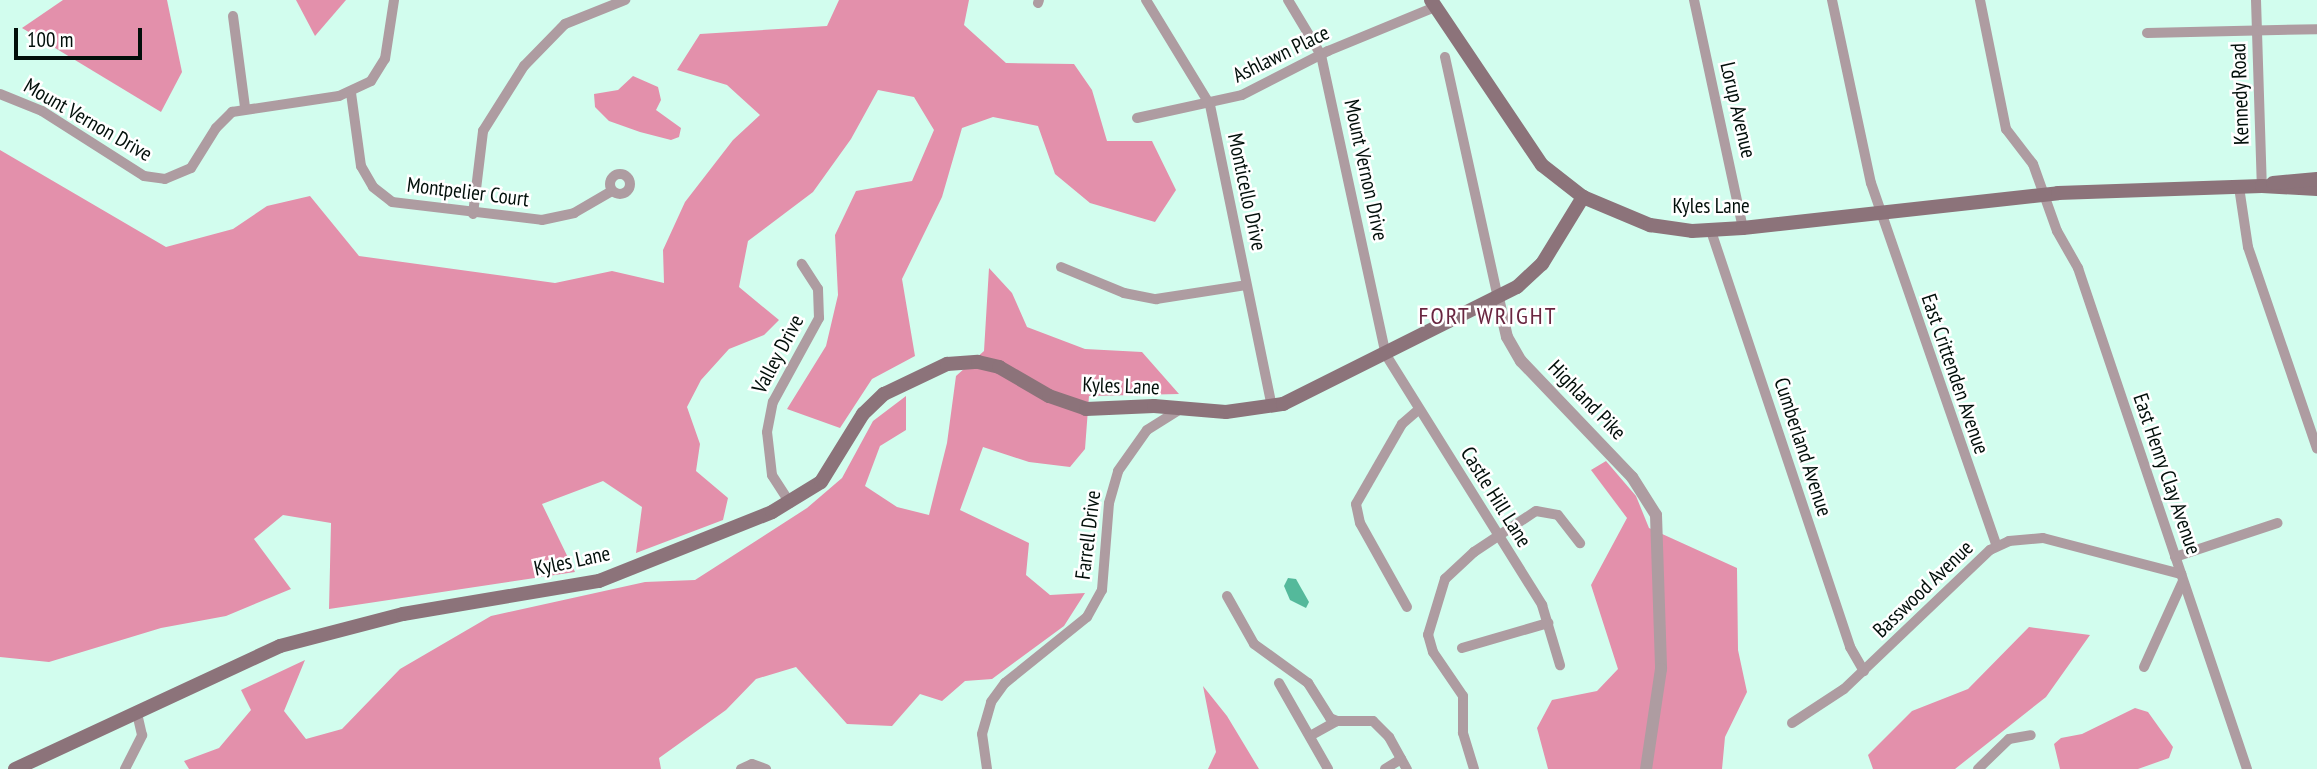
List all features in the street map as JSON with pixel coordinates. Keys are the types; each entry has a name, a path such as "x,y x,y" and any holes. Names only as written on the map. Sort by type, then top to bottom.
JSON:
{"main road":[{"path":"1433,3 1528,149 1583,197"},
{"name":"Kyles Lane","path":"15,769 263,653 312,636 403,614 598,580 790,503 821,482 863,415 884,394 947,364 978,362 999,367 1049,396 1086,409 1226,412 1272,407 1386,355 1498,298 1533,274 1583,197 1650,225 1711,231 2045,194 2262,186 2317,179"},
{"name":"Kyles Lane","path":"2262,186 2317,190"}],"street":[{"path":"351,93 372,81 380,69 394,0"},
{"path":"473,214 483,131 524,66 565,24 625,0"},
{"name":"Monticello Drive","path":"1146,0 1210,104 1272,407"},
{"name":"Mount Vernon Drive","path":"1288,0 1321,55 1386,355"},
{"name":"Lorup Avenue","path":"1694,0 1743,228"},
{"name":"East Crittenden Avenue","path":"1832,0 1865,161 1997,546"},
{"name":"East Henry Clay Avenue","path":"1980,0 2006,129 2033,164 2057,231 2078,268 2247,769"},
{"name":"Kennedy Road","path":"2256,0 2262,186"},
{"name":"Ashlawn Place","path":"1137,118 1242,95 1433,3"},
{"path":"233,16 245,107"},
{"path":"2147,33 2317,29"},
{"name":"Highland Pike","path":"1446,57 1507,337 1521,361 1632,477 1656,515 1661,669 1646,769"},
{"name":"Mount Vernon Drive","path":"0,94 43,111 144,176 165,179 191,168 222,120 245,107 351,93"},
{"name":"Montpelier Court","path":"351,93 361,166 373,187 402,206 552,219 585,208 612,191"},
{"path":"2239,187 2248,247 2317,449"},
{"name":"Cumberland Avenue","path":"1711,231 1841,621 1864,671"},
{"name":"Valley Drive","path":"790,503 772,475 767,432 773,402 820,318 818,289 802,264"},
{"path":"1061,267 1124,293 1156,299 1246,285"},
{"name":"Castle Hill Lane","path":"1386,355 1497,537 1542,605 1560,665"},
{"name":"Farrell Drive","path":"987,769 982,734 991,702 1005,683 1087,617 1102,590 1109,502 1118,471 1147,430 1180,410"},
{"path":"1407,607 1360,523 1356,503 1402,424 1418,410"},
{"path":"1474,769 1463,733 1462,696 1433,652 1428,635 1432,611 1450,572 1497,537 1544,510 1558,514 1580,543"},
{"path":"2175,557 2278,523"},
{"name":"Basswood Avenue","path":"1792,723 1864,671 1997,546 2043,538 2182,577"},
{"path":"2144,667 2182,577"},
{"path":"1227,596 1254,644 1308,683 1326,712 1337,721"},
{"path":"1462,648 1548,623"},
{"path":"1279,682 1328,769"},
{"path":"125,769 142,735 137,713"},
{"path":"1310,736 1337,721 1361,718 1379,724 1407,769"},
{"path":"1979,769 2009,739 2031,735"},
{"path":"1385,769 1401,758"},
{"path":"741,769 752,764 766,769"}],"shaded area":[{"path":"63,0 167,0 182,72 161,112 22,28"},
{"path":"296,0 346,0 315,36"},
{"path":"839,0 969,0 964,25 1006,63 1074,64 1092,90 1107,141 1152,141 1176,190 1155,222 1090,203 1055,174 1038,126 993,117 962,128 942,197 902,279 915,356 872,379 840,428 787,409 826,346 838,295 835,235 856,191 912,181 934,130 914,97 878,90 851,139 813,192 748,241 739,287 779,320 764,335 729,349 701,380 687,407 700,444 696,471 728,498 723,520 636,553 642,507 603,481 542,504 575,572 329,609 331,523 283,515 254,539 291,589 226,616 161,628 49,662 0,657 0,150 166,247 233,229 267,206 310,196 359,256 555,283 612,271 664,283 663,250 685,202 733,140 760,115 727,85 677,70 700,34 827,26"},
{"path":"633,76 658,87 661,100 656,110 681,128 679,137 671,140 609,121 595,107 594,94 618,90"},
{"path":"989,268 1012,293 1027,327 1085,349 1142,352 1179,394 1089,396 1085,449 1070,467 1029,462 983,447 960,510 1029,543 1026,575 1050,595 1085,593 1064,626 992,679 965,681 942,701 920,694 892,726 847,724 796,667 756,679 726,710 659,758 661,769 189,769 184,761 219,748 251,710 241,690 305,660 284,711 306,739 342,729 400,669 491,616 645,582 695,580 807,508 842,478 873,421 906,396 906,430 880,446 865,486 897,507 929,515 947,443 956,376 984,351"},
{"path":"1606,461 1636,496 1649,528 1737,568 1738,650 1747,692 1725,737 1722,769 1548,769 1537,728 1552,700 1597,691 1618,669 1591,585 1627,518 1591,470"},
{"path":"1288,578 1296,579 1309,602 1306,608 1290,600 1284,586"},
{"path":"2029,627 2090,635 2046,697 1955,769 1873,769 1868,755 1912,711 1968,689"},
{"path":"1203,686 1227,716 1259,769 1208,769 1216,752"},
{"path":"2135,708 2148,712 2173,747 2169,758 2138,769 2060,769 2054,744 2061,738 2082,734"}],"district":[{"name":"FORT WRIGHT","path":"1488,316"}]}
